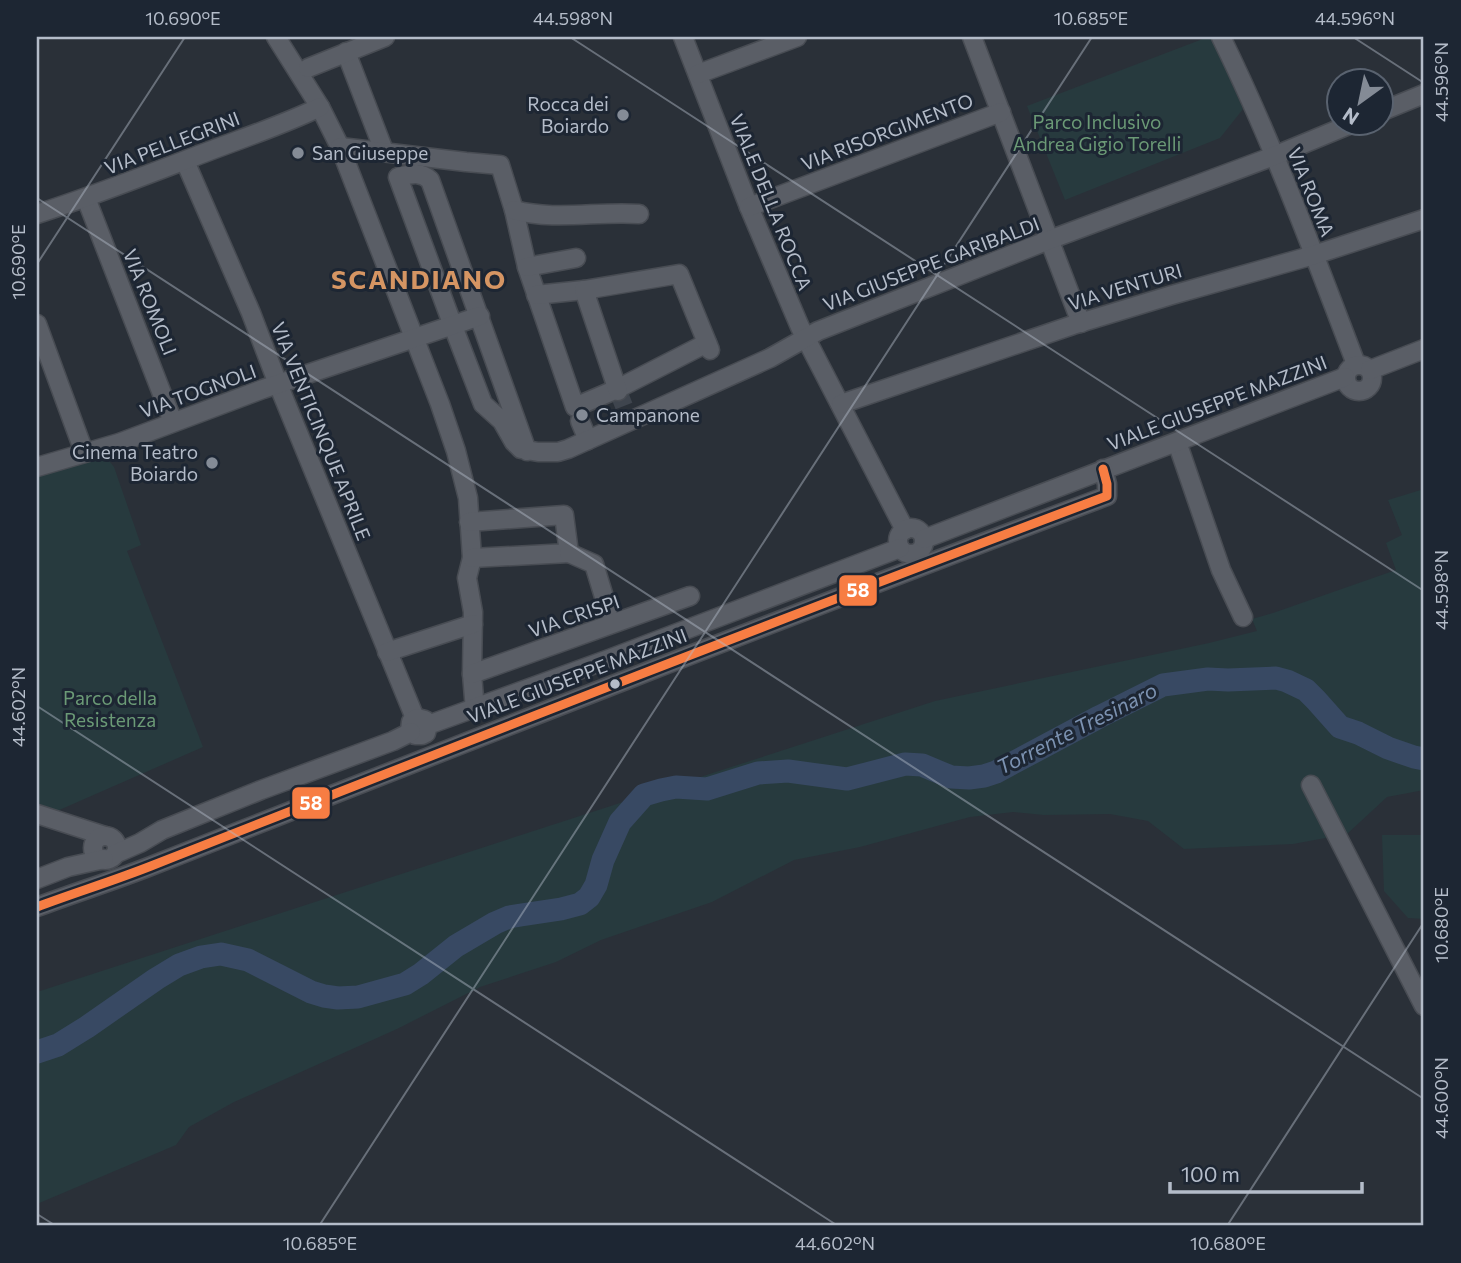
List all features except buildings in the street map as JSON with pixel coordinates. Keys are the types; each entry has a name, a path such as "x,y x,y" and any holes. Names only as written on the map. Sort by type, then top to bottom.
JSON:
{"street":[{"path":"276,37 346,147"},
{"path":"288,37 336,114 456,451 468,498 472,558 467,578 473,624 472,674 475,710"},
{"name":"VIALE DELLA ROCCA","path":"683,37 749,207 805,337 905,530"},
{"path":"698,74 797,37"},
{"path":"972,37 1081,323"},
{"name":"VIA ROMA","path":"1222,37 1274,156 1357,370"},
{"path":"308,68 375,39"},
{"path":"346,52 384,151"},
{"path":"1394,107 1424,94"},
{"name":"VIA PELLEGRINI","path":"37,214 185,161 320,107"},
{"name":"VIA RISORGIMENTO","path":"749,207 1001,112"},
{"name":"VIA GIUSEPPE GARIBALDI","path":"527,451 558,452 568,449 588,440 622,402 723,380 770,358 805,337 1324,135"},
{"path":"346,147 500,165 527,267 588,440"},
{"name":"VIA VENTICINQUE APRILE","path":"185,161 258,331 418,725"},
{"path":"417,173 430,180 527,451 521,449 502,421 483,404 398,177 417,173"},
{"name":"VIA ROMOLI","path":"86,198 173,422"},
{"path":"514,210 544,216 639,214"},
{"name":"VIA VENTURI","path":"841,404 1081,323 1314,255 1424,219"},
{"path":"527,267 576,258"},
{"path":"537,295 679,274 723,380"},
{"path":"584,290 622,402"},
{"name":"VIA TOGNOLI","path":"37,467 119,443 278,384 480,316"},
{"path":"37,324 85,452"},
{"name":"VIALE GIUSEPPE MAZZINI","path":"924,539 1357,370 1424,349"},
{"path":"578,414 622,402 711,351"},
{"path":"1177,442 1221,570 1243,617"},
{"name":"VIALE GIUSEPPE MAZZINI","path":"37,907 148,867 708,647 1107,496 1103,469"},
{"path":"469,522 564,515 569,554"},
{"path":"913,528 920,532 924,539 922,547 916,553 907,553 900,548 898,540 902,532 913,528"},
{"name":"VIALE GIUSEPPE MAZZINI","path":"37,879 68,867 104,847 162,830 393,741 418,725 475,710 900,548"},
{"path":"472,558 569,554 594,564 610,618"},
{"name":"VIA CRISPI","path":"472,674 610,618 690,596"},
{"path":"387,652 473,624"},
{"path":"1311,785 1424,1006"},
{"path":"37,814 70,825 104,847"}],"green space":[{"name":"Parco Inclusivo Andrea Gigio Torelli","path":"1212,37 1243,109 1220,138 1065,200 1027,106"},
{"name":"Parco della Resistenza","path":"102,452 114,467 141,545 127,551 203,747 57,811 37,803 37,474"},
{"path":"1424,489 1424,790 1387,797 1347,834 1293,844 1184,849 1148,821 1110,814 1044,815 1013,812 970,817 860,847 794,860 712,902 601,940 556,962 480,987 397,1029 234,1102 189,1127 176,1145 37,1204 37,992 935,701 1257,631 1252,619 1396,570 1386,543 1402,535 1388,500"},
{"path":"1382,835 1424,835 1424,919 1408,918 1384,891"}],"waterway":[{"name":"Torrente Tresinaro","path":"37,1052 58,1045 156,979 179,965 201,957 221,954 248,960 311,992 338,998 358,997 405,984 456,946 495,923 509,917 580,904 589,897 596,885 603,860 620,822 644,795 661,790 676,787 707,789 758,773 788,771 847,779 905,764 922,765 951,777 984,776 1163,685 1208,679 1276,678 1287,681 1306,690 1340,727 1388,748 1424,759"}],"tunnel":[{"path":"618,391 624,406"}],"transit line":[{"name":"58","path":"37,907 137,871 1107,496 1103,469"}],"place":[{"name":"Rocca dei Boiardo","path":"623,115"},
{"name":"San Giuseppe","path":"298,153"},
{"name":"Campanone","path":"582,415"},
{"name":"Cinema Teatro Boiardo","path":"212,463"}],"district":[{"name":"SCANDIANO","path":"419,280"}]}
